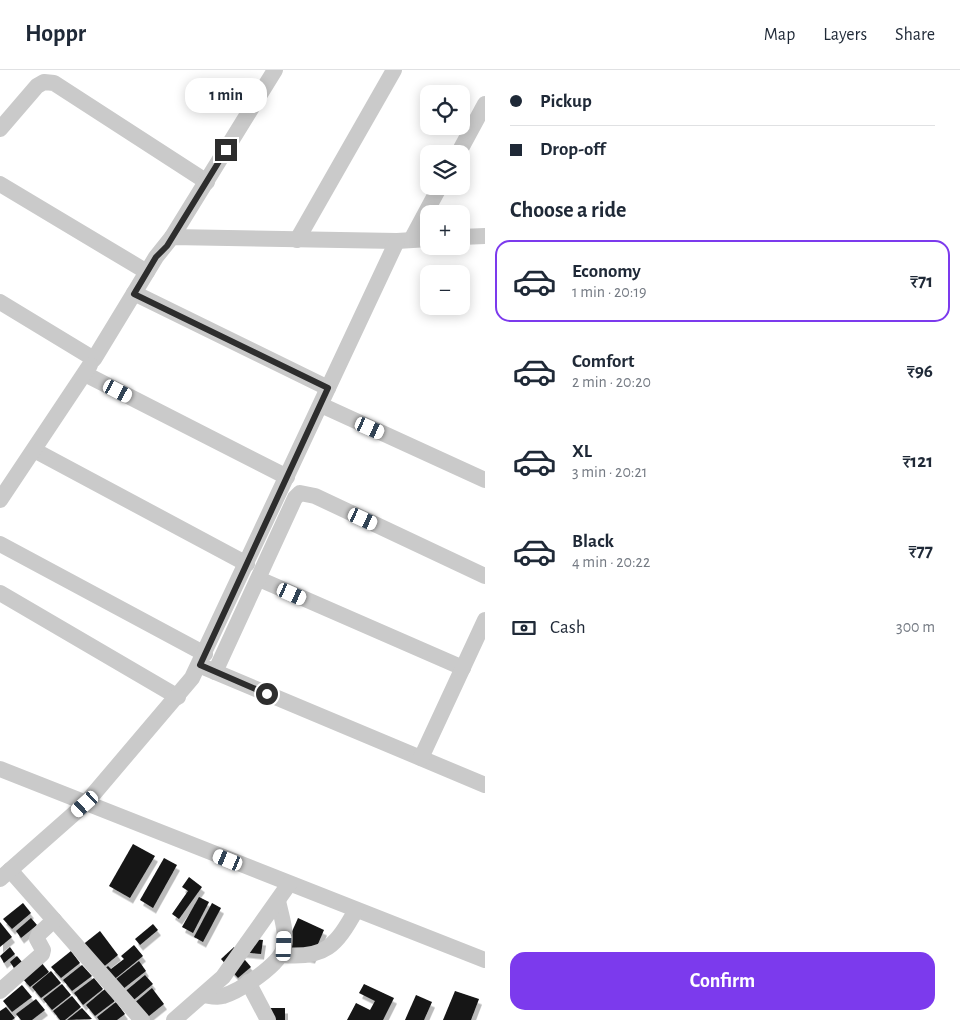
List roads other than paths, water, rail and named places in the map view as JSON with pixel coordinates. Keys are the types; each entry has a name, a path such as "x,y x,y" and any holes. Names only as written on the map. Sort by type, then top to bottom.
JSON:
{"street":[{"path":"0,500 85,374 147,272 207,182 275,70"},
{"path":"297,240 394,70"},
{"path":"0,129 29,93 48,76 54,83 207,182"},
{"path":"463,145 485,104"},
{"path":"0,184 147,272"},
{"path":"142,1020 54,920 5,875 85,804 178,697 203,659 328,388 404,240 434,195"},
{"path":"470,237 485,236"},
{"path":"172,237 297,240 420,239"},
{"path":"134,294 328,388"},
{"path":"0,302 94,359"},
{"path":"85,374 287,478"},
{"path":"321,405 485,480"},
{"path":"34,450 247,564"},
{"path":"215,672 295,498 300,492 306,492 485,576"},
{"path":"0,544 203,659 215,672 485,785"},
{"path":"258,579 462,668"},
{"path":"0,593 178,697"},
{"path":"421,758 485,620"},
{"path":"0,769 485,960"},
{"path":"174,1020 223,977 289,884"},
{"path":"204,995 220,997 269,968 282,955 285,934 278,901"},
{"path":"282,955 313,955 334,945 356,910"},
{"path":"0,991 42,954 43,950 37,938 54,920"},
{"path":"248,982 268,1020"}]}
